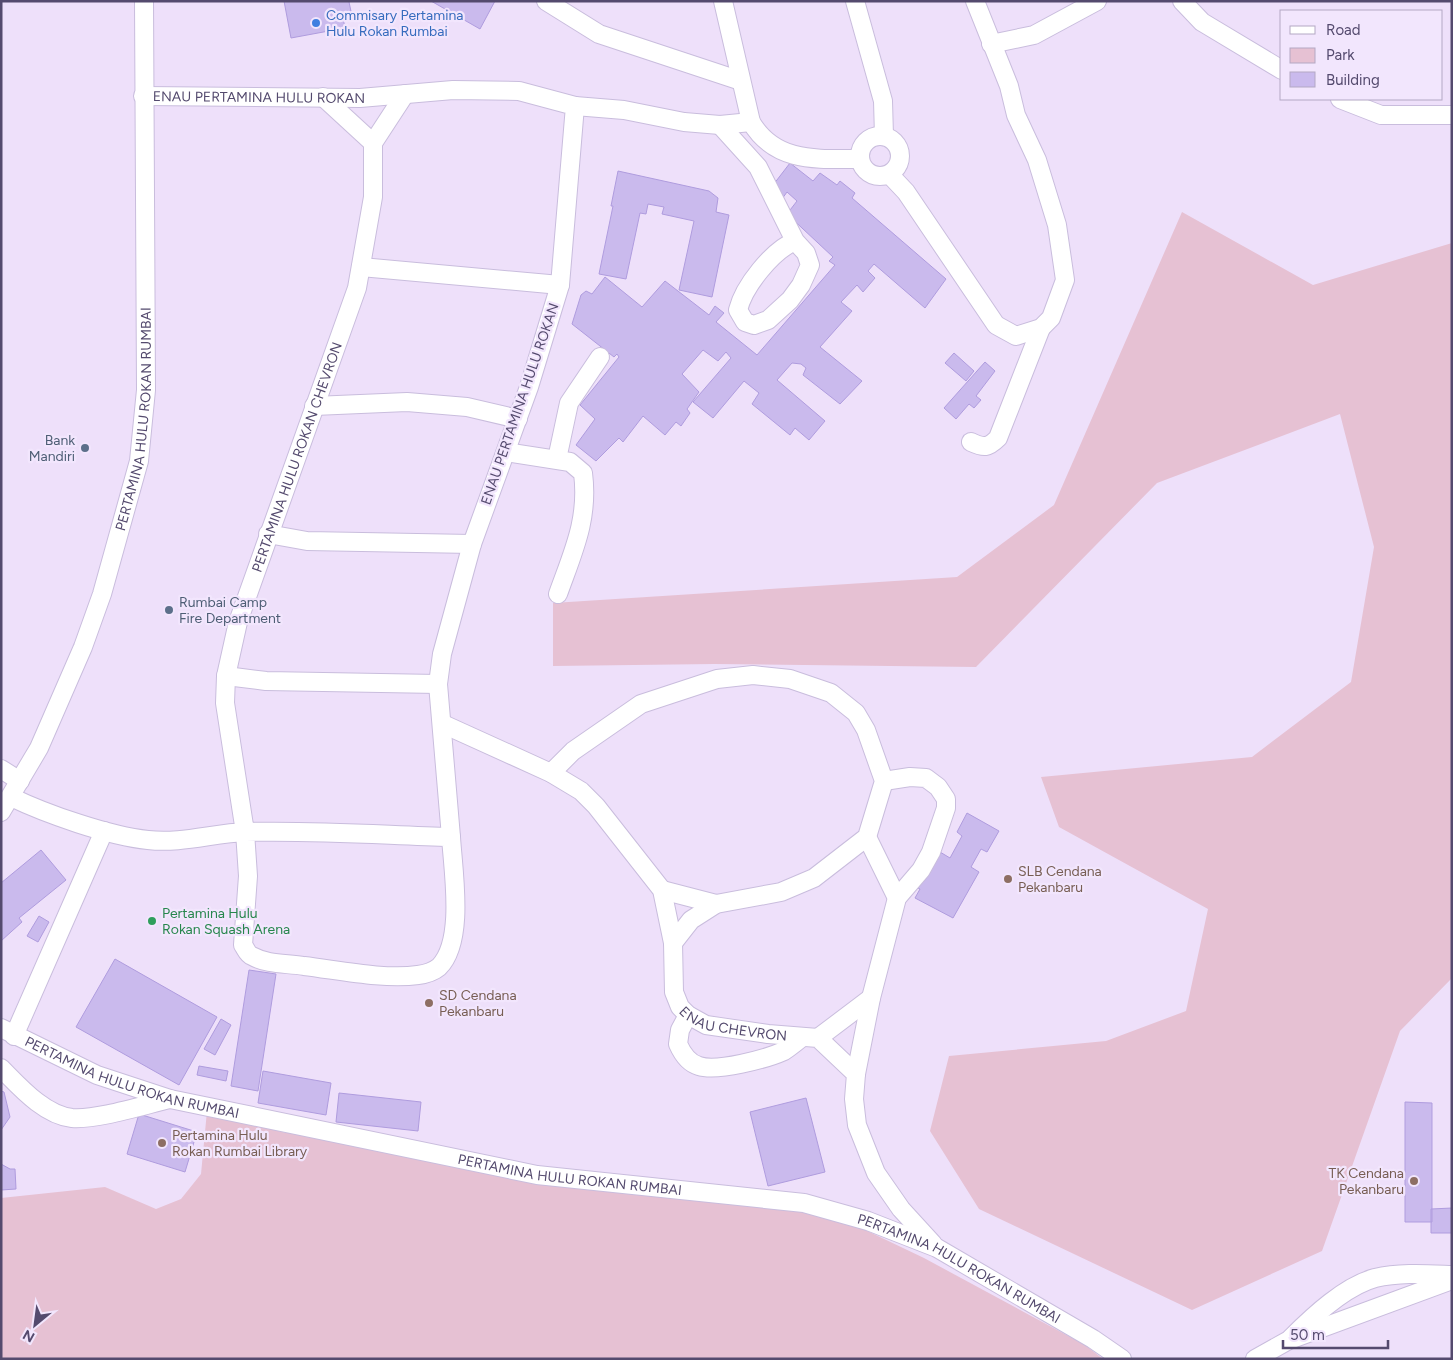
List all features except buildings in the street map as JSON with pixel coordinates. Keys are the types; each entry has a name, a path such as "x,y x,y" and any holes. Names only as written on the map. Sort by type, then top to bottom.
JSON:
{"street":[{"name":"PERTAMINA HULU ROKAN RUMBAI","path":"1,812 39,748 84,647 107,576 139,461 146,390 144,1"},
{"path":"546,1 599,34 741,82"},
{"path":"723,1 751,122 760,137 779,151 817,159 859,159"},
{"path":"856,1 883,102 884,136"},
{"path":"971,442 982,447 989,447 998,438 1041,328 1051,318 1065,280 1057,225 1037,160 1016,115 1008,86 975,1"},
{"path":"991,44 1034,35 1097,1"},
{"path":"1182,1 1202,22 1280,69"},
{"name":"ENAU PERTAMINA HULU ROKAN","path":"143,96 360,98 453,90 519,91 575,106 560,285 518,419 472,544 449,625 438,684 443,724 451,837"},
{"path":"323,97 372,143 405,94"},
{"path":"1343,100 1381,115 1452,115"},
{"path":"575,106 624,110 684,122 720,125 751,122"},
{"path":"720,125 758,167 795,241 806,253 810,265 801,285 790,300 768,320 754,324 745,322 738,310 741,297 777,252 783,246 795,241"},
{"path":"884,136 893,140 900,153 898,168 890,175 877,177 865,171 859,159 862,146 871,137 884,136"},
{"name":"PERTAMINA HULU ROKAN CHEVRON","path":"372,143 373,197 357,288 238,622 226,676 225,702 245,832 248,876 243,945 248,953 276,963 366,974 416,976 429,973 439,967 450,947 454,908 451,837"},
{"path":"890,175 906,192 996,325 1016,336 1041,328"},
{"path":"361,267 560,285"},
{"path":"557,459 570,403 600,356"},
{"path":"314,406 407,402 467,407 518,419"},
{"path":"506,452 570,462 583,473 586,492 584,520 558,594"},
{"path":"268,534 316,541 472,544"},
{"path":"226,676 266,681 438,684"},
{"path":"552,774 574,751 641,704 717,679 753,676 790,678 831,693 856,713 866,730 884,782 867,837 814,878 781,892 716,904 691,920 673,943"},
{"name":"ENAU CHEVRON","path":"443,724 552,774 580,791 596,806 662,890 673,943 674,992 680,1007 688,1015 706,1026 811,1037"},
{"path":"1,769 20,781"},
{"path":"884,782 910,777 926,778 938,787 946,799 946,808 931,852 920,870 897,898 871,998 856,1074 854,1099 857,1125 876,1173 901,1209 937,1248"},
{"path":"11,797 31,807 104,831 148,840 194,838 245,832 451,837"},
{"path":"8,1032 104,831"},
{"path":"867,837 897,898"},
{"path":"662,890 716,904"},
{"path":"688,1015 680,1030 678,1044 690,1062 700,1067 728,1066 784,1051 811,1037 871,998"},
{"name":"PERTAMINA HULU ROKAN RUMBAI","path":"8,1032 97,1075 170,1099 537,1175 804,1202 868,1221 937,1248 1093,1339 1122,1359"},
{"path":"811,1037 856,1074"},
{"path":"1,1068 45,1107 71,1118 106,1114 170,1099"},
{"path":"1289,1340 1318,1312 1373,1279 1418,1274 1452,1275"},
{"path":"1255,1359 1289,1340 1452,1280"}],"green space":[{"path":"1182,212 1313,285 1452,243 1452,978 1400,1031 1322,1251 1192,1310 979,1209 930,1131 949,1056 1106,1041 1186,1011 1208,909 1059,827 1041,777 1252,757 1351,682 1374,547 1340,414 1157,483 976,667 714,664 553,666 553,603 957,577 1054,505"},
{"path":"207,1111 282,1132 796,1209 859,1227 924,1258 1085,1345 1103,1359 1,1359 1,1198 105,1187 156,1209 181,1199 201,1174"}],"place":[{"name":"Commisary Pertamina Hulu Rokan Rumbai","path":"316,23"},
{"name":"Bank Mandiri","path":"85,448"},
{"name":"Rumbai Camp Fire Department","path":"169,610"},
{"name":"SLB Cendana Pekanbaru","path":"1008,879"},
{"name":"Pertamina Hulu Rokan Squash Arena","path":"152,921"},
{"name":"SD Cendana Pekanbaru","path":"429,1003"},
{"name":"Pertamina Hulu Rokan Rumbai Library","path":"162,1143"},
{"name":"TK Cendana Pekanbaru","path":"1414,1181"}]}
